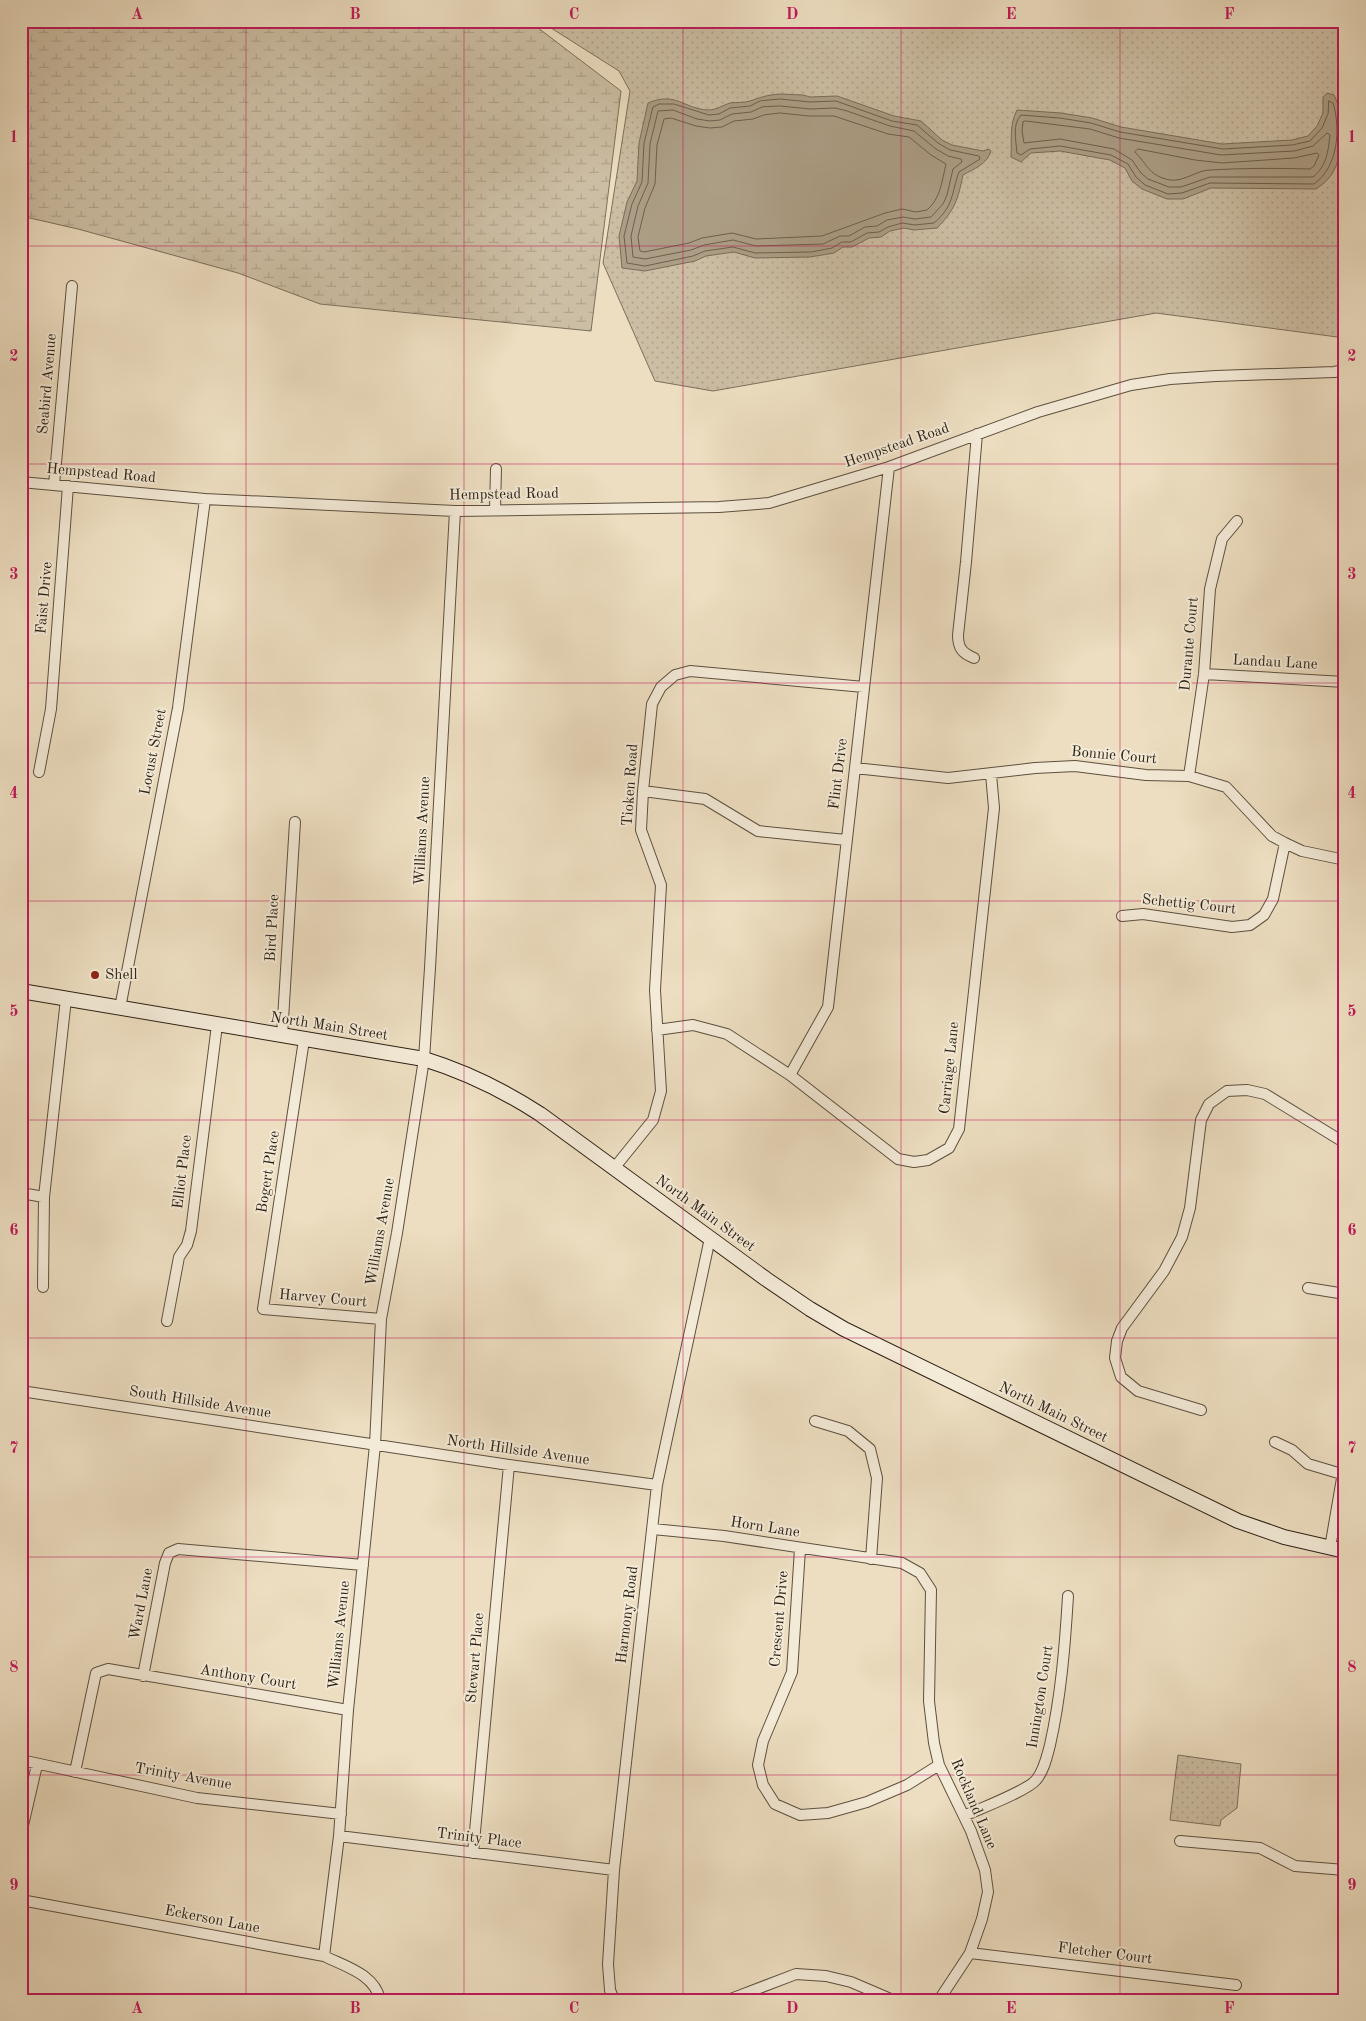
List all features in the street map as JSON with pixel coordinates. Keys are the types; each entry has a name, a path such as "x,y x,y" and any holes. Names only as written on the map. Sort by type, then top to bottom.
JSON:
{"main road":[{"name":"North Main Street","path":"21,991 424,1059 453,1068 510,1095 615,1167 810,1309 878,1347 1238,1522 1284,1537 1345,1551"}],"street":[{"name":"Seabird Avenue","path":"54,485 72,286"},
{"name":"Hempstead Road","path":"21,482 205,499 455,512 719,508 769,503 889,467 1038,412 1131,385 1216,376 1345,370"},
{"path":"974,658 962,651 958,644 958,635 977,434"},
{"name":"Flint Drive","path":"790,1075 828,1007 889,467"},
{"path":"495,510 496,469"},
{"name":"Faist Drive","path":"39,772 51,708 68,486"},
{"name":"Locust Street","path":"120,1008 178,708 205,499"},
{"name":"Williams Avenue","path":"324,1956 339,1836 348,1710 374,1446 381,1319 397,1233 424,1059 432,948 455,512"},
{"name":"Durante Court","path":"1189,776 1204,674 1210,589 1222,539 1238,521"},
{"name":"Tioken Road","path":"615,1167 653,1120 661,1091 655,990 661,885 641,830 652,704 661,687 675,675 690,671 864,687"},
{"name":"Landau Lane","path":"1204,674 1345,682"},
{"name":"Bonnie Court","path":"855,768 948,778 1035,768 1075,766 1146,776 1189,776 1226,787 1272,836 1302,851 1345,860"},
{"name":"Carriage Lane","path":"657,1030 693,1025 727,1034 790,1075 898,1159 914,1162 928,1160 949,1148 959,1129 994,808 991,774"},
{"path":"643,791 705,799 758,831 846,840"},
{"name":"Bird Place","path":"282,1036 295,822"},
{"name":"Schettig Court","path":"1122,916 1143,914 1232,927 1250,925 1264,915 1274,899 1285,843"},
{"path":"43,1287 44,1197 66,999"},
{"name":"Elliot Place","path":"168,1320 179,1257 187,1245 191,1231 217,1025"},
{"name":"Bogert Place","path":"263,1309 304,1040"},
{"path":"1201,1410 1138,1390 1122,1378 1115,1358 1117,1340 1122,1328 1164,1271 1182,1237 1190,1208 1201,1120 1209,1104 1227,1091 1247,1090 1265,1094 1345,1142"},
{"path":"21,1193 44,1197"},
{"name":"Harmony Road","path":"614,2000 610,1990 608,1964 614,1870 657,1485 710,1238"},
{"path":"1308,1288 1345,1294"},
{"name":"Harvey Court","path":"263,1309 381,1319"},
{"name":"South Hillside Avenue","path":"21,1391 374,1446"},
{"path":"815,1421 848,1432 870,1449 878,1478 870,1559"},
{"path":"1275,1442 1292,1450 1308,1464 1344,1475"},
{"name":"North Hillside Avenue","path":"374,1446 657,1485"},
{"path":"1330,1548 1345,1461"},
{"name":"Stewart Place","path":"473,1853 509,1466"},
{"name":"Horn Lane","path":"653,1529 724,1536 870,1559"},
{"name":"Ward Lane","path":"143,1676 165,1563 170,1553 178,1549 363,1565"},
{"name":"Crescent Drive","path":"800,1549 792,1672 763,1741 758,1765 763,1785 775,1804 800,1815 828,1813 875,1799 907,1785 939,1765"},
{"name":"Rockland Lane","path":"870,1559 902,1563 920,1573 931,1590 929,1701 939,1765 964,1816 985,1870 988,1892 982,1919 970,1953 939,2000"},
{"name":"Innington Court","path":"964,1816 1012,1795 1036,1781 1046,1761 1054,1728 1064,1664 1068,1596"},
{"path":"75,1772 96,1673 108,1669 143,1676"},
{"name":"Anthony Court","path":"143,1676 348,1710"},
{"name":"Trinity Avenue","path":"21,1760 197,1798 341,1814"},
{"path":"21,1834 38,1765"},
{"name":"Trinity Place","path":"339,1836 614,1870"},
{"path":"1180,1841 1260,1848 1295,1866 1345,1870"},
{"name":"Eckerson Lane","path":"21,1900 324,1956 364,1975 378,1994 380,2000"},
{"name":"Fletcher Court","path":"970,1953 1236,1985"},
{"path":"728,2000 748,1996 796,1974 826,1976 851,1982 893,2000"}],"green space":[{"path":"21,21 529,21 621,91 591,331 320,304 238,273 78,229 21,216"},
{"path":"540,21 1345,21 1345,338 1156,313 713,391 655,381 603,263 630,91 619,71"},
{"path":"1178,1755 1241,1764 1237,1808 1221,1820 1220,1826 1170,1820"}],"water":[{"path":"1327,93 1334,95 1338,104 1342,138 1338,161 1334,171 1316,189 1211,188 1183,199 1167,199 1142,189 1132,181 1125,168 1110,160 1060,151 1031,153 1021,162 1011,157 1012,127 1017,110 1061,113 1092,118 1121,127 1222,144 1292,140 1308,136 1317,126 1323,113 1323,97"},
{"path":"780,94 810,97 837,96 894,116 921,121 942,140 952,145 983,151 989,149 991,151 983,163 963,175 955,204 948,216 937,228 914,230 904,228 890,231 881,237 869,238 852,247 843,247 834,253 810,257 755,258 734,252 706,256 695,261 645,271 622,268 619,236 627,202 637,181 639,143 648,103 666,99 700,109 711,110 730,103 748,102 765,96"}],"place":[{"name":"Shell","path":"95,975"}]}
